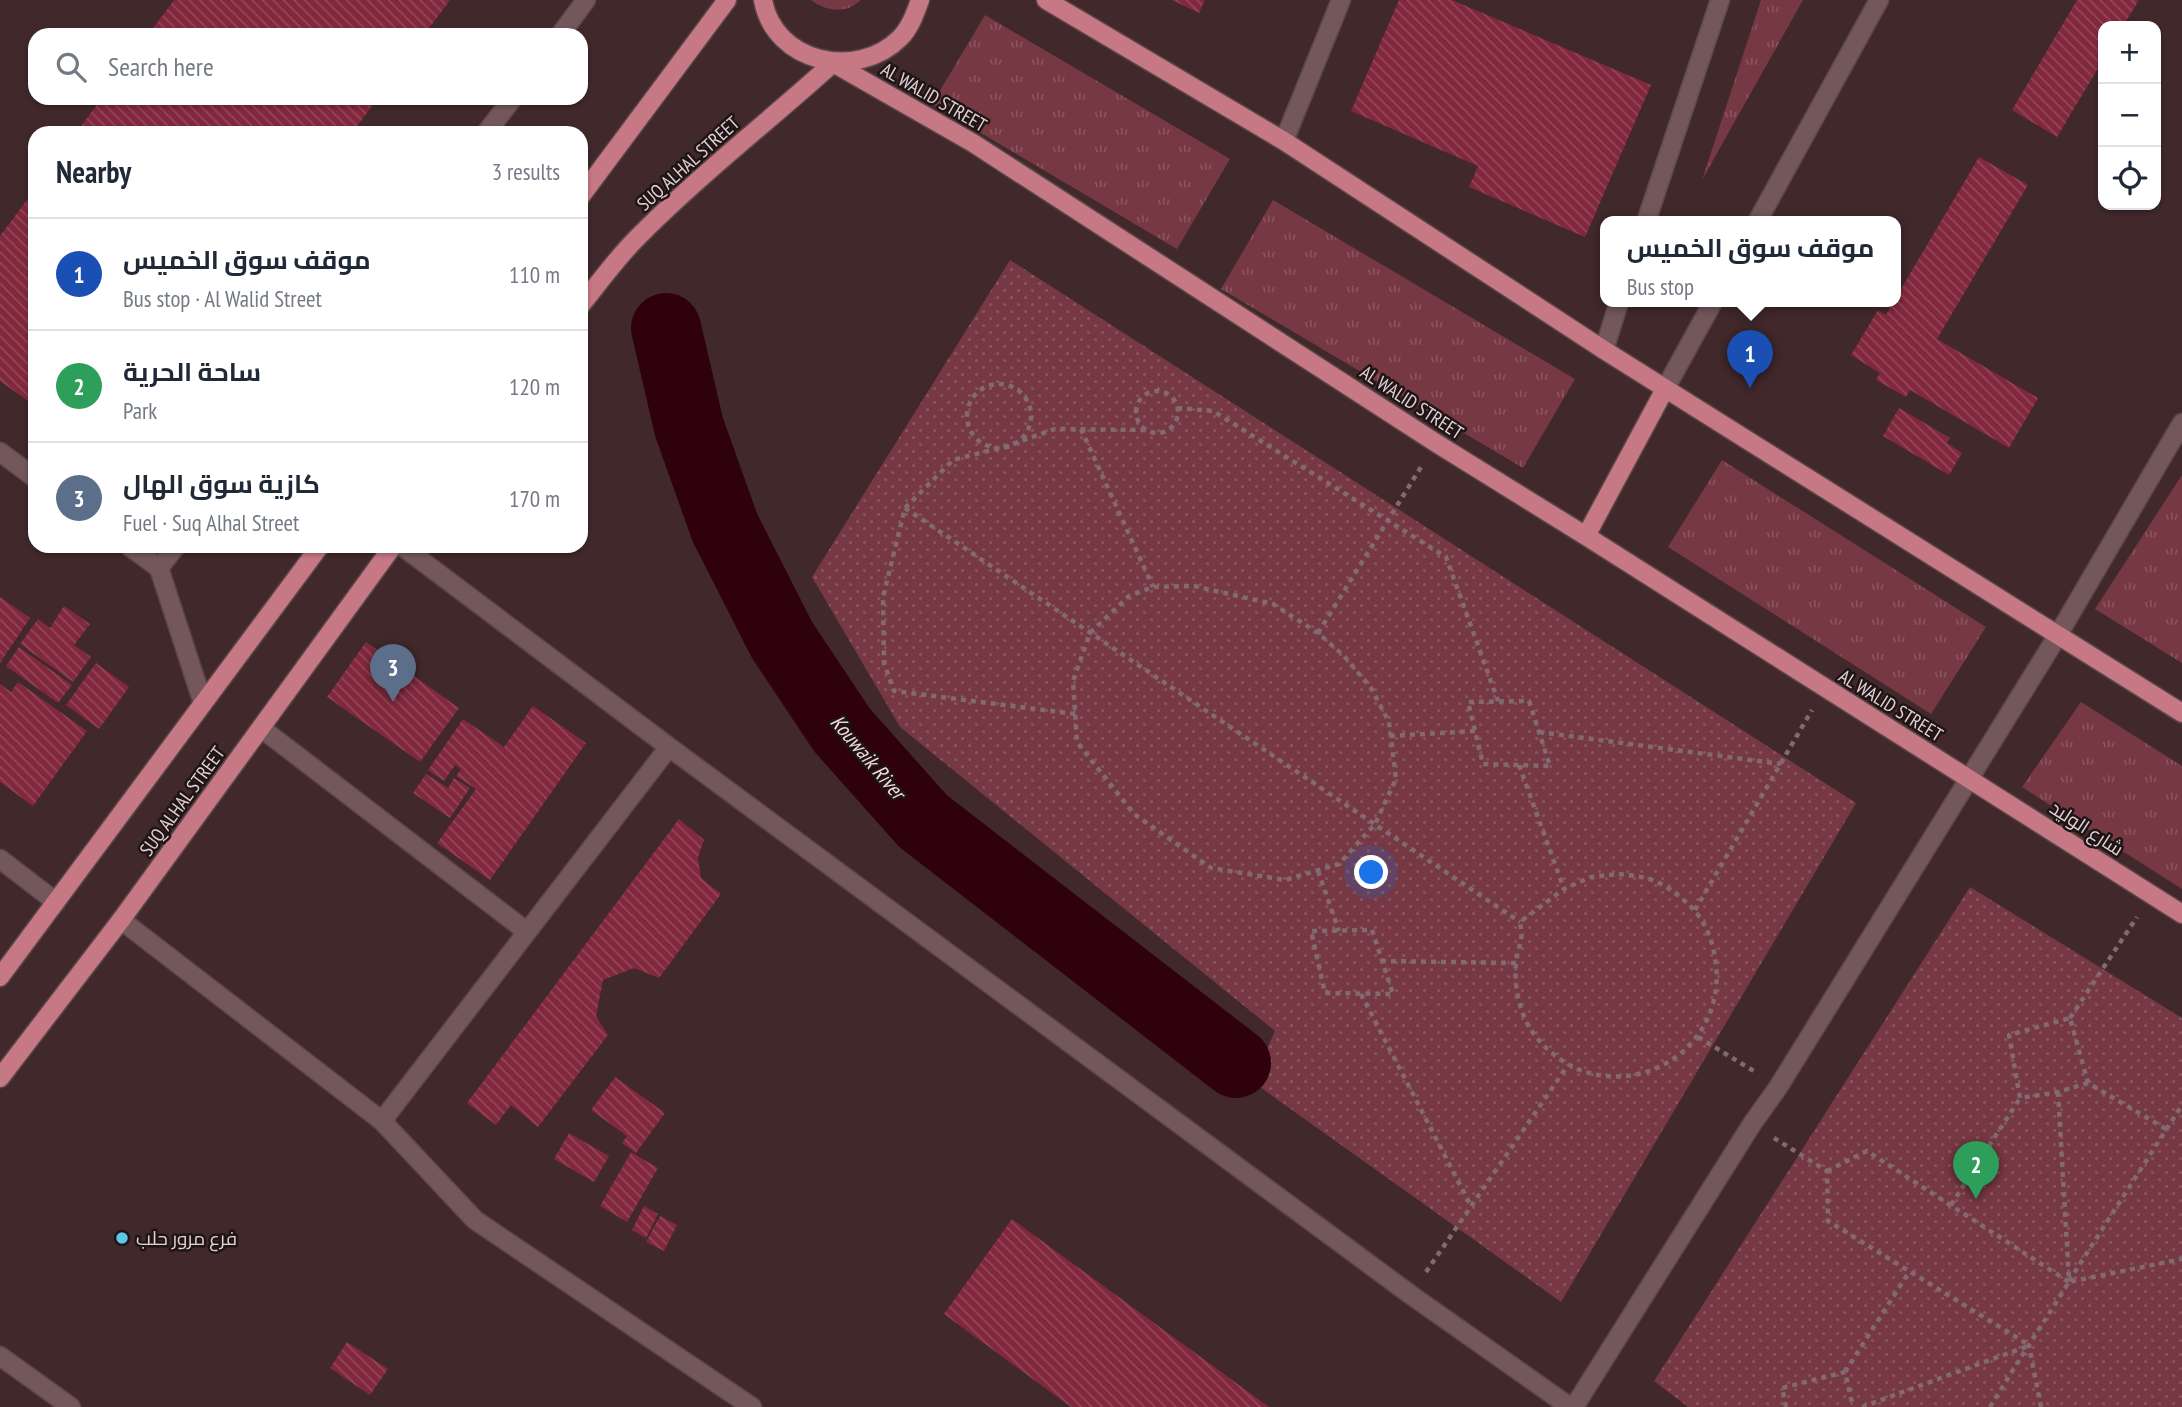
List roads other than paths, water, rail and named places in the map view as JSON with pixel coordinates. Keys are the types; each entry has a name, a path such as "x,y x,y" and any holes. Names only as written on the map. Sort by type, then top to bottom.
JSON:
{"main road":[{"path":"588,187 727,0"},
{"name":"AL WALID STREET","path":"763,0 774,28 790,45 811,57 833,63 973,143 1436,443 1969,778"},
{"path":"833,63 858,61 881,53 900,38 914,18 920,0"},
{"path":"1046,0 1284,141 1665,389 2182,713"},
{"name":"SUQ ALHAL STREET","path":"588,297 644,231 694,183 833,63"},
{"path":"1586,536 1665,389"},
{"path":"0,976 315,553"},
{"name":"SUQ ALHAL STREET","path":"0,1078 121,920 388,553"},
{"name":"شارع الوليد","path":"1969,778 2182,914"}],"street":[{"path":"565,28 586,0"},
{"path":"1284,141 1341,0"},
{"path":"1648,216 1720,0"},
{"path":"1760,216 1879,0"},
{"path":"491,126 508,105"},
{"path":"1604,350 1617,307"},
{"path":"1665,389 1710,307"},
{"path":"411,553 669,747 1411,1295 1572,1407 1779,1086 2058,635 2182,423"},
{"path":"0,452 28,473"},
{"path":"139,553 159,568 203,703"},
{"path":"159,568 171,553"},
{"path":"261,727 526,931"},
{"path":"382,1121 669,747"},
{"path":"0,859 56,902"},
{"path":"121,920 382,1121 475,1220 752,1407"},
{"path":"0,1356 71,1407"}],"waterway":[{"name":"Kouwaik River","path":"666,328 689,427 725,528 782,640 842,730 923,821 1236,1063"}],"place":[{"name":"موقف سوق الخميس","path":"1750,388"},
{"name":"كازية سوق الهال","path":"393,702"},
{"name":"ساحة الحرية","path":"1976,1199"},
{"name":"فرع مرور حلب","path":"122,1238"}]}
